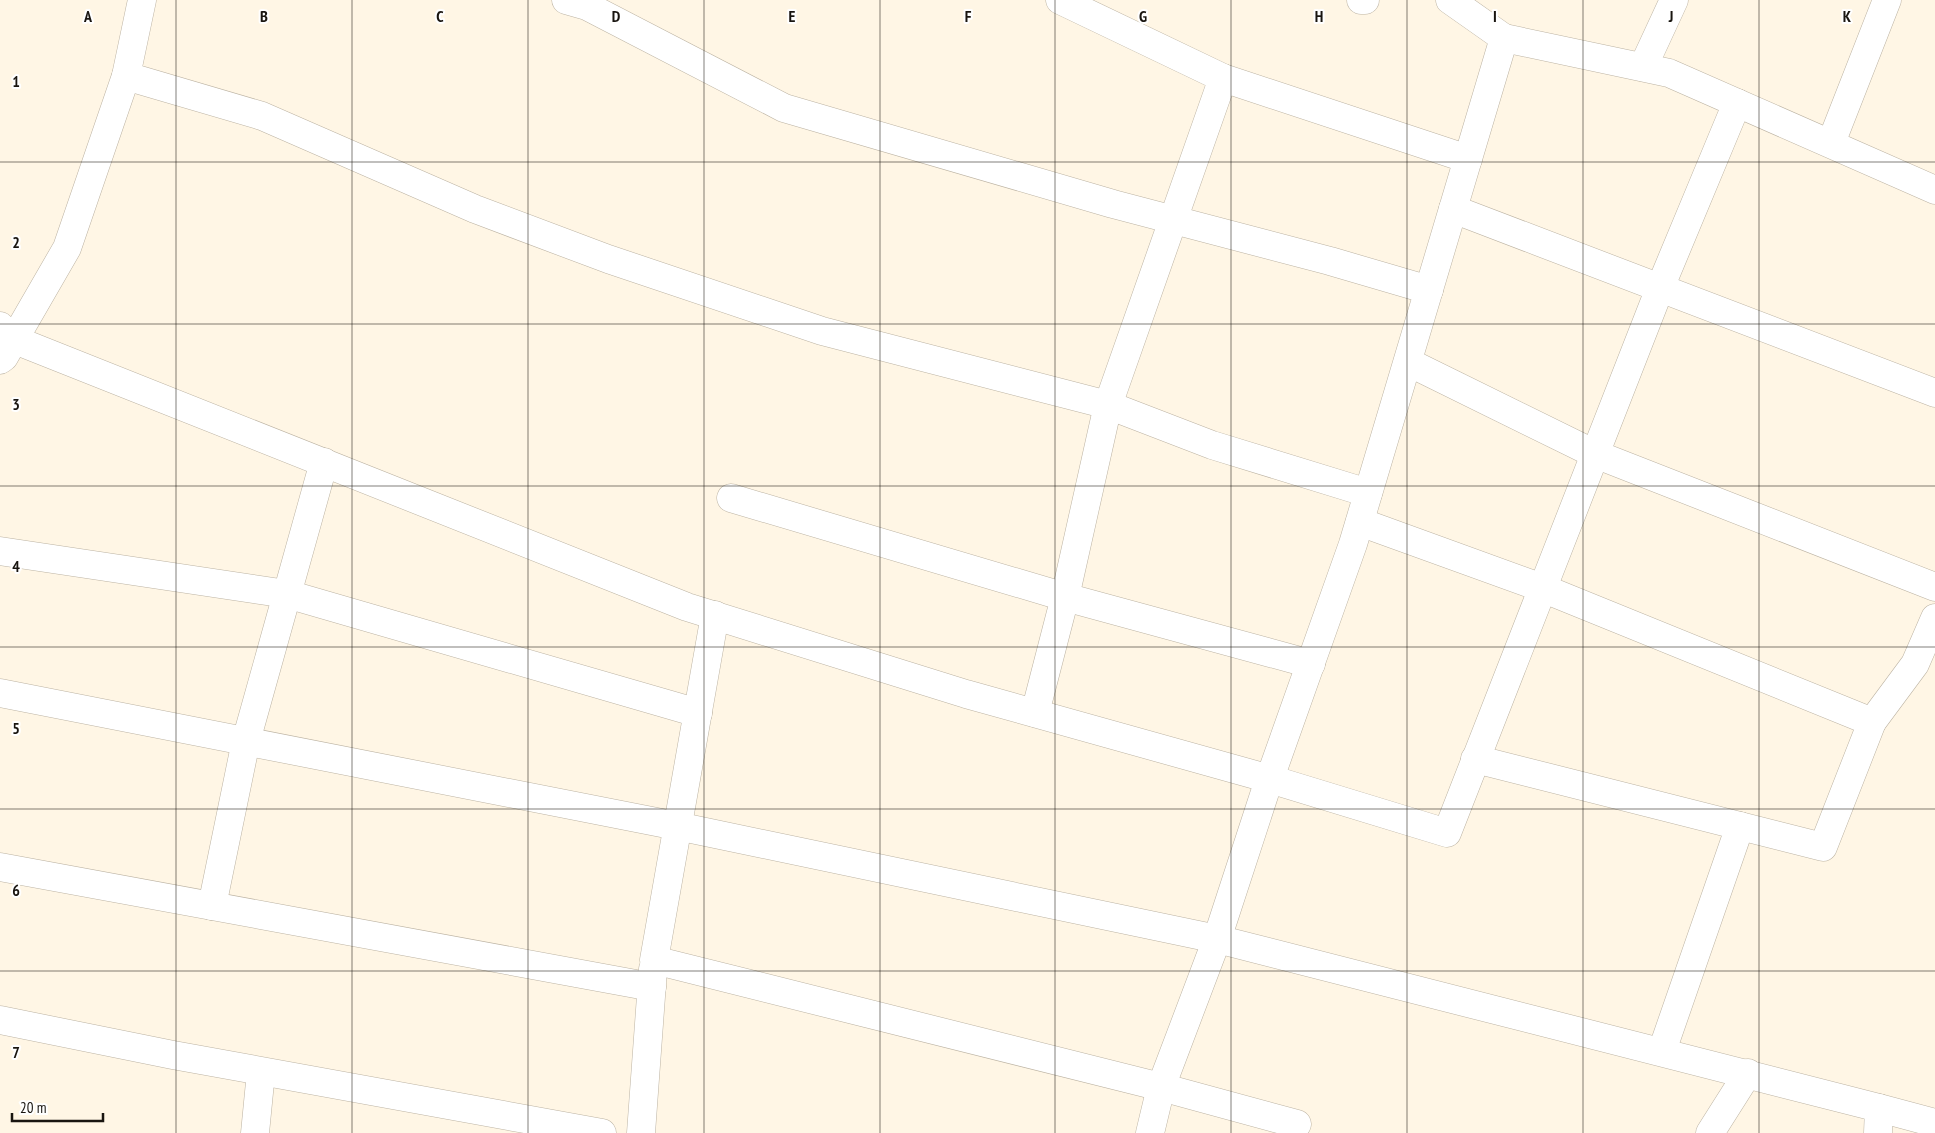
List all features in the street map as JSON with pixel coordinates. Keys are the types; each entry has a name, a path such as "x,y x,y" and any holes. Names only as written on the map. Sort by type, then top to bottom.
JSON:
{"street":[{"path":"142,0 126,76 67,248 5,342 324,462 688,607 966,694 1270,779 1447,833 1660,288 1737,103"},
{"path":"566,0 587,6 784,108 1113,204 1330,261 1429,290"},
{"path":"1060,0 1222,78 1468,159"},
{"path":"1450,0 1504,38 1669,73 1935,190"},
{"path":"1642,67 1674,0"},
{"path":"1831,143 1887,0"},
{"path":"1150,1133 1161,1087 1217,939 1270,779 1360,522 1504,38"},
{"path":"126,76 262,116 475,209 608,259 813,328 1108,405 1212,445 1368,493"},
{"path":"1035,713 1065,596 1108,405 1222,78"},
{"path":"1453,209 1935,393"},
{"path":"1408,362 1595,454 1935,587"},
{"path":"212,906 246,741 324,462"},
{"path":"731,498 1065,596 1311,664"},
{"path":"1360,522 1542,588 1872,722"},
{"path":"0,551 287,594 698,713"},
{"path":"641,1133 654,960 715,616"},
{"path":"1475,759 1823,847 1872,722 1915,664 1935,618"},
{"path":"0,693 678,826 1217,939 1748,1073 1878,1120 1935,1122"},
{"path":"1662,1051 1740,826"},
{"path":"0,867 652,988"},
{"path":"654,960 1161,1087 1297,1124"},
{"path":"0,1020 261,1072 602,1133"},
{"path":"255,1133 261,1072"},
{"path":"1710,1133 1748,1073"}]}
